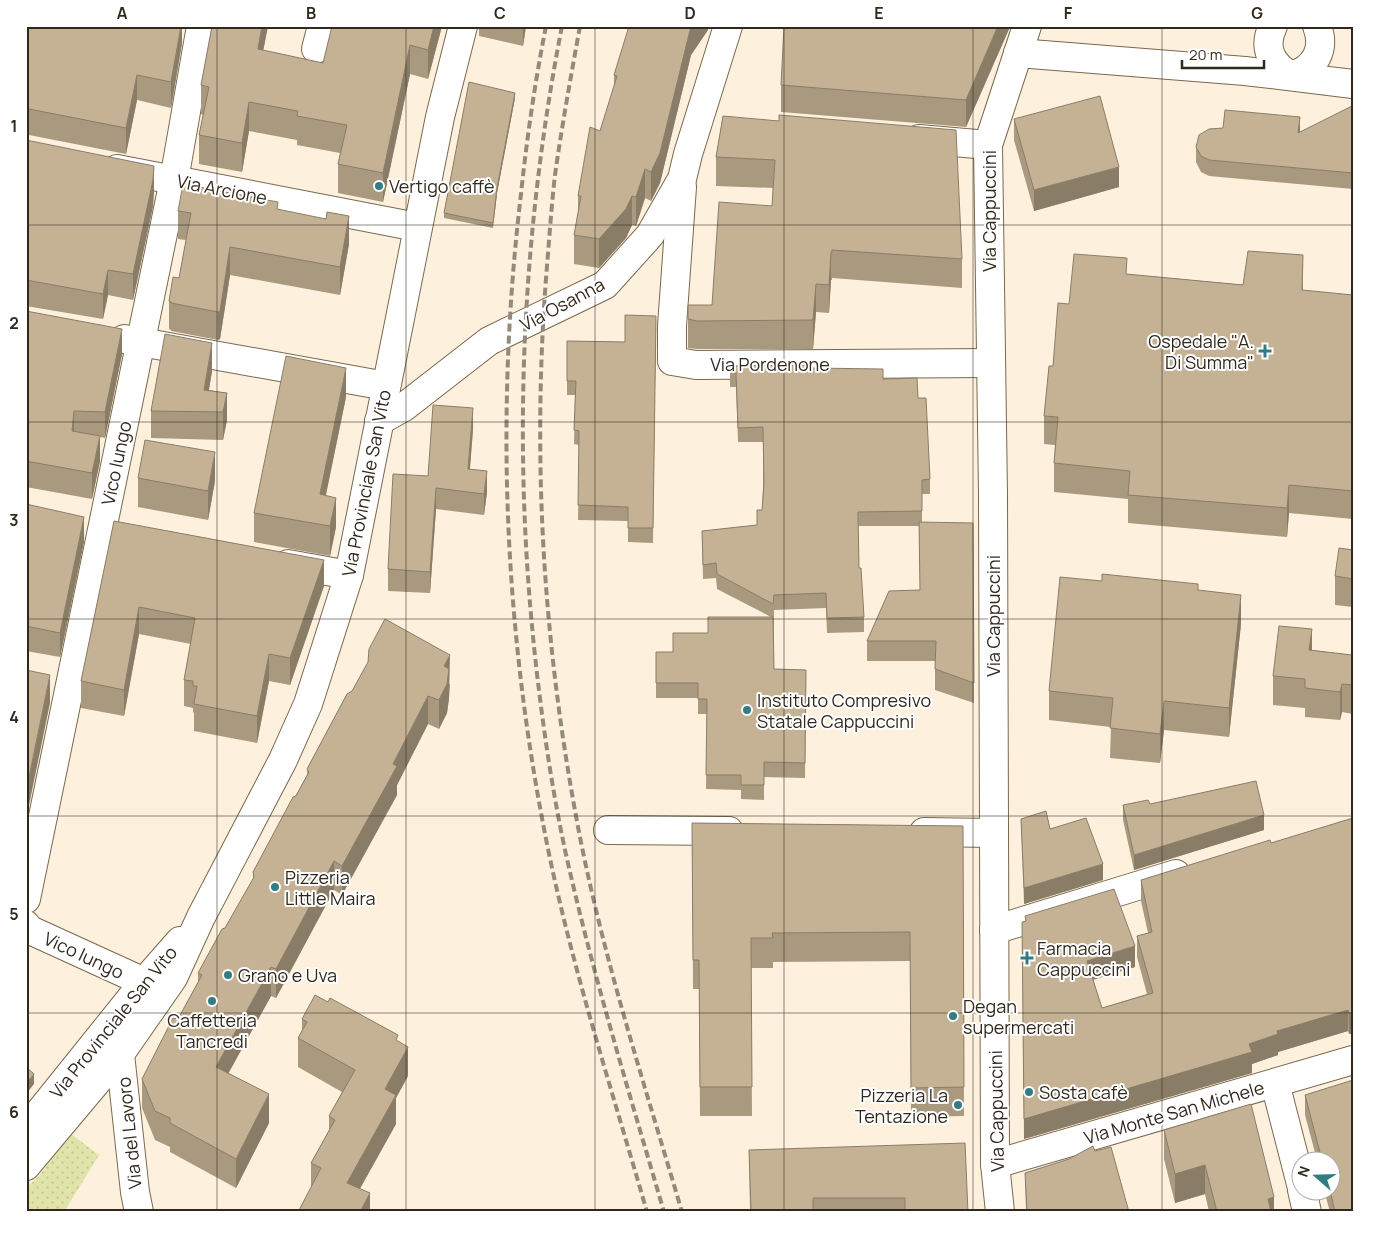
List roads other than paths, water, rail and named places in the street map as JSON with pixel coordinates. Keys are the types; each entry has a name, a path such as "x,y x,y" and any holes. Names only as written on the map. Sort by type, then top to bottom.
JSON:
{"street":[{"name":"Vico lungo","path":"26,899 174,180 201,26"},
{"name":"Via Provinciale San Vito","path":"26,1166 120,1054 173,978 201,917 283,760 308,704 349,575 417,227 440,117 463,26"},
{"name":"Via Osanna","path":"379,421 404,407 488,340 605,285 650,235 682,179 728,26"},
{"name":"Via Cappuccini","path":"1000,1212 995,1164 992,363 988,145 1027,26"},
{"path":"1273,26 1268,40 1269,52 1278,67 1292,76 1303,72 1311,66 1318,56 1321,45 1317,26"},
{"path":"1018,53 1292,76 1353,84"},
{"path":"890,137 988,145"},
{"name":"Via Arcione","path":"91,163 417,227"},
{"name":"Via Pordenone","path":"682,179 672,326 672,361 696,364 992,363"},
{"path":"650,235 667,235 678,238"},
{"path":"103,335 386,386"},
{"path":"73,524 130,535"},
{"path":"264,559 349,575"},
{"path":"608,830 756,831"},
{"path":"904,832 993,833"},
{"path":"994,930 1202,866"},
{"name":"Via Provinciale San Vito","path":"26,1129 144,982 201,917"},
{"name":"Vico lungo","path":"26,925 30,930 144,982"},
{"name":"Via del Lavoro","path":"120,1054 135,1192 140,1212"},
{"name":"Via Monte San Michele","path":"995,1164 1353,1060"},
{"path":"1275,1083 1292,1150"}],"railway":[{"path":"546,26 523,173 513,276 508,357 506,439 513,601 532,763 557,890 593,1029 647,1212"},
{"path":"562,26 548,105 529,264 523,424 524,505 529,585 536,665 545,735 565,850 599,987 664,1212"},
{"path":"580,26 555,175 543,327 540,399 541,472 548,616 566,760 589,880 626,1023 682,1212"}],"place":[{"name":"Vertigo caffè","path":"379,186"},
{"name":"Ospedale \"A. Di Summa\"","path":"1265,351"},
{"name":"Instituto Compresivo Statale Cappuccini","path":"747,710"},
{"name":"Pizzeria Little Maira","path":"275,887"},
{"name":"Farmacia Cappuccini","path":"1027,958"},
{"name":"Grano e Uva","path":"228,975"},
{"name":"Caffetteria Tancredi","path":"212,1001"},
{"name":"Degan supermercati","path":"953,1016"},
{"name":"Sosta cafè","path":"1029,1092"},
{"name":"Pizzeria La Tentazione","path":"958,1105"}]}
